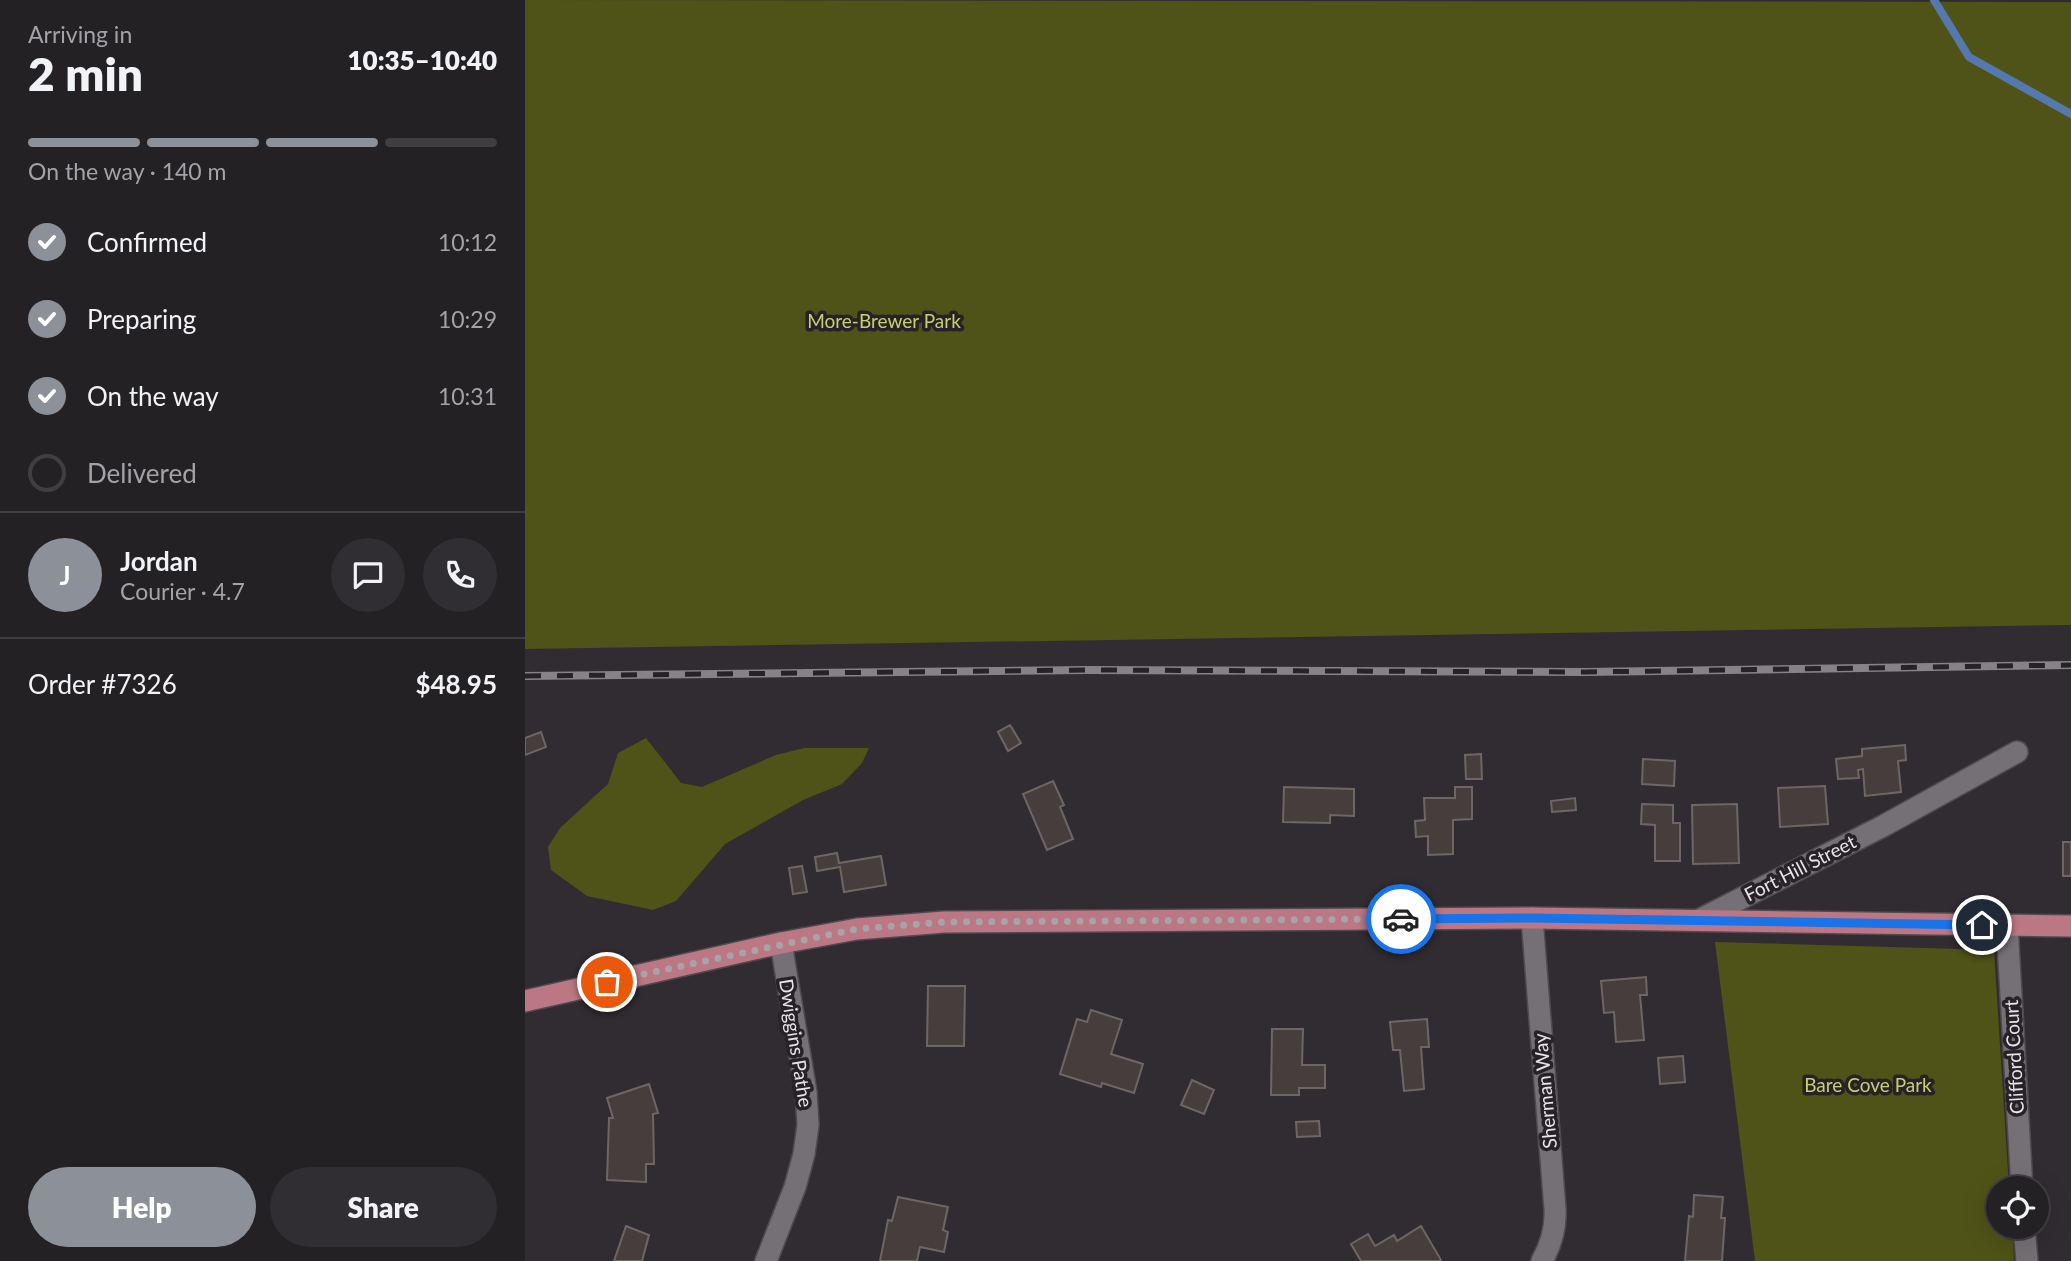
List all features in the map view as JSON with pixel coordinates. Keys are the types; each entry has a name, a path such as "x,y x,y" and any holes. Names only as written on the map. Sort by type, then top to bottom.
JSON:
{"main road":[{"name":"Fort Hill Street","path":"525,1001 781,943 857,929 944,922 1532,918 1699,920"},
{"path":"1699,920 2071,926"}],"street":[{"name":"Fort Hill Street","path":"1699,920 1885,825 2017,752"},
{"name":"Sherman Way","path":"1532,918 1555,1220 1549,1248 1542,1261"},
{"name":"Clifford Court","path":"2007,925 2021,1176"},
{"name":"Dwiggins Pathe","path":"766,1261 795,1187 808,1125 806,1092 781,943"},
{"path":"2025,1239 2027,1261"}],"green space":[{"name":"More-Brewer Park","path":"525,0 2071,2 2071,625 525,649"},
{"path":"646,738 681,783 702,787 776,755 804,748 869,748 862,763 842,784 803,800 725,844 676,901 653,910 587,896 551,870 548,847 560,828 608,784 618,753"},
{"name":"Bare Cove Park","path":"1715,942 1994,950 2008,1176 1986,1176 1986,1239 2013,1239 2014,1261 1755,1261"}],"building":[{"path":"1010,725 1021,743 1008,751 998,732"},
{"path":"541,732 546,747 525,755 525,738"},
{"path":"1905,745 1906,760 1898,761 1901,792 1865,796 1863,769 1858,770 1859,778 1838,779 1836,759 1862,756 1862,749"},
{"path":"1481,754 1482,779 1466,779 1465,755"},
{"path":"1643,759 1675,761 1674,786 1642,784"},
{"path":"1053,781 1064,805 1060,807 1073,839 1047,850 1023,794"},
{"path":"1825,786 1828,824 1780,827 1778,788"},
{"path":"1284,787 1354,789 1354,816 1330,815 1330,823 1283,822"},
{"path":"1455,787 1472,787 1472,819 1453,820 1453,854 1428,855 1428,836 1416,837 1415,821 1425,820 1424,798 1455,798"},
{"path":"1575,798 1576,810 1552,812 1551,801"},
{"path":"1642,804 1673,805 1673,823 1680,823 1680,861 1655,861 1655,825 1641,824"},
{"path":"1737,804 1739,863 1693,864 1692,805"},
{"path":"2063,842 2071,842 2071,876 2063,876"},
{"path":"837,853 839,863 881,856 886,885 844,892 840,867 817,871 815,857"},
{"path":"802,866 807,892 793,894 789,868"},
{"path":"1646,977 1647,995 1640,995 1644,1040 1616,1042 1614,1012 1604,1013 1601,981"},
{"path":"928,986 965,986 964,1046 927,1046"},
{"path":"1091,1010 1122,1020 1111,1054 1143,1064 1134,1093 1102,1083 1101,1087 1060,1074 1077,1019 1087,1022"},
{"path":"1427,1019 1429,1047 1421,1047 1424,1089 1404,1091 1400,1050 1393,1050 1390,1022"},
{"path":"1272,1029 1303,1029 1302,1065 1325,1065 1325,1088 1299,1088 1299,1095 1271,1095"},
{"path":"1683,1056 1685,1082 1660,1084 1658,1058"},
{"path":"1192,1080 1214,1090 1204,1114 1181,1105"},
{"path":"649,1084 658,1113 653,1114 654,1164 646,1164 646,1182 607,1180 609,1118 613,1118 607,1098"},
{"path":"1319,1121 1320,1136 1297,1137 1296,1122"},
{"path":"1694,1195 1723,1197 1721,1218 1725,1218 1722,1261 1685,1261 1689,1216 1693,1217"},
{"path":"898,1197 948,1207 943,1230 948,1232 944,1252 920,1247 917,1261 880,1261 888,1220 892,1221"},
{"path":"626,1226 649,1235 642,1261 614,1261"},
{"path":"1421,1226 1441,1260 1361,1261 1351,1244 1368,1234 1375,1246 1394,1235 1397,1241"}],"waterway":[{"path":"1934,0 1969,57 2071,114"}],"railway":[{"path":"525,676 1087,670 1586,672 2071,665"}],"way so far":[{"path":"607,982 857,929 944,922 1401,919"}],"route":[{"path":"1401,919 1532,918 1982,925"}]}
